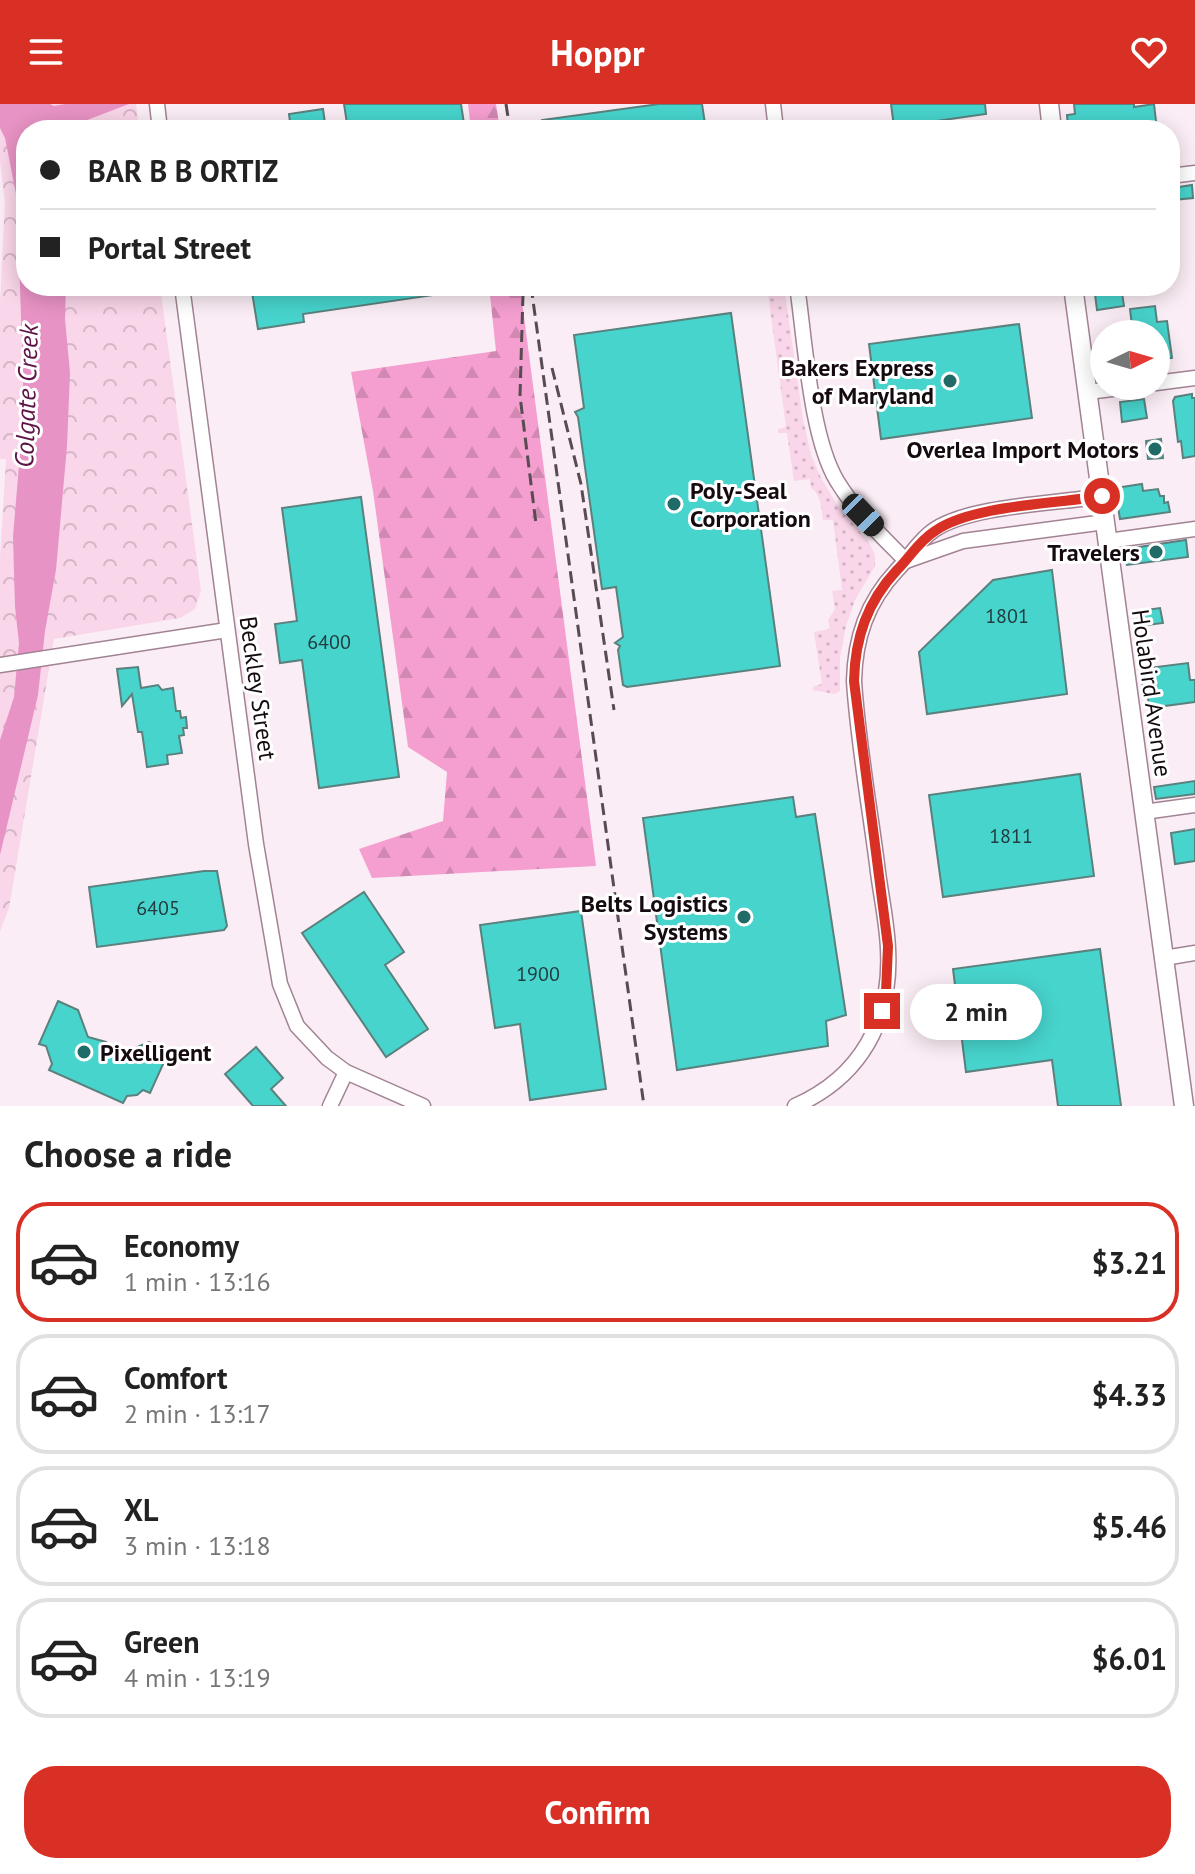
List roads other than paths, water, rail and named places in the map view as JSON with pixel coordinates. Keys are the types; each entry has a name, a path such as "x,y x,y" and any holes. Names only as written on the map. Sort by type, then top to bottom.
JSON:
{"main road":[{"name":"Holabird Avenue","path":"1074,296 1184,1106"}],"street":[{"name":"Beckley Street","path":"183,296 257,847 280,984 297,1026 313,1046 346,1072 423,1106"},
{"path":"799,296 821,441 831,470 863,515 906,561"},
{"path":"1170,381 1195,378"},
{"path":"795,1106 822,1092 854,1063 878,1025 886,992 888,946 855,700 857,639 873,601 918,543 936,529 966,517 1102,496"},
{"path":"906,561 963,541 1195,529"},
{"path":"5,664 227,630"},
{"path":"1144,812 1195,805"},
{"path":"1164,958 1195,953"},
{"path":"330,1106 346,1072"}],"water":[{"name":"Colgate Creek","path":"0,104 129,104 87,120 16,120 16,194 5,138 0,128"},
{"name":"Colgate Creek","path":"20,296 66,296 70,373 56,570 38,695 0,855 0,740 14,697 19,643 13,537 24,405"}],"railway":[{"path":"506,104 508,120"},
{"path":"523,296 520,396 536,524"},
{"path":"532,296 644,1106"},
{"path":"552,368 581,484 614,710"}],"place":[{"name":"Bakers Express of Maryland","path":"950,381"},
{"name":"Overlea Import Motors","path":"1155,449"},
{"name":"Poly-Seal Corporation","path":"674,504"},
{"name":"Travelers","path":"1156,552"},
{"name":"Belts Logistics Systems","path":"744,917"},
{"name":"Pixelligent","path":"84,1052"}]}
